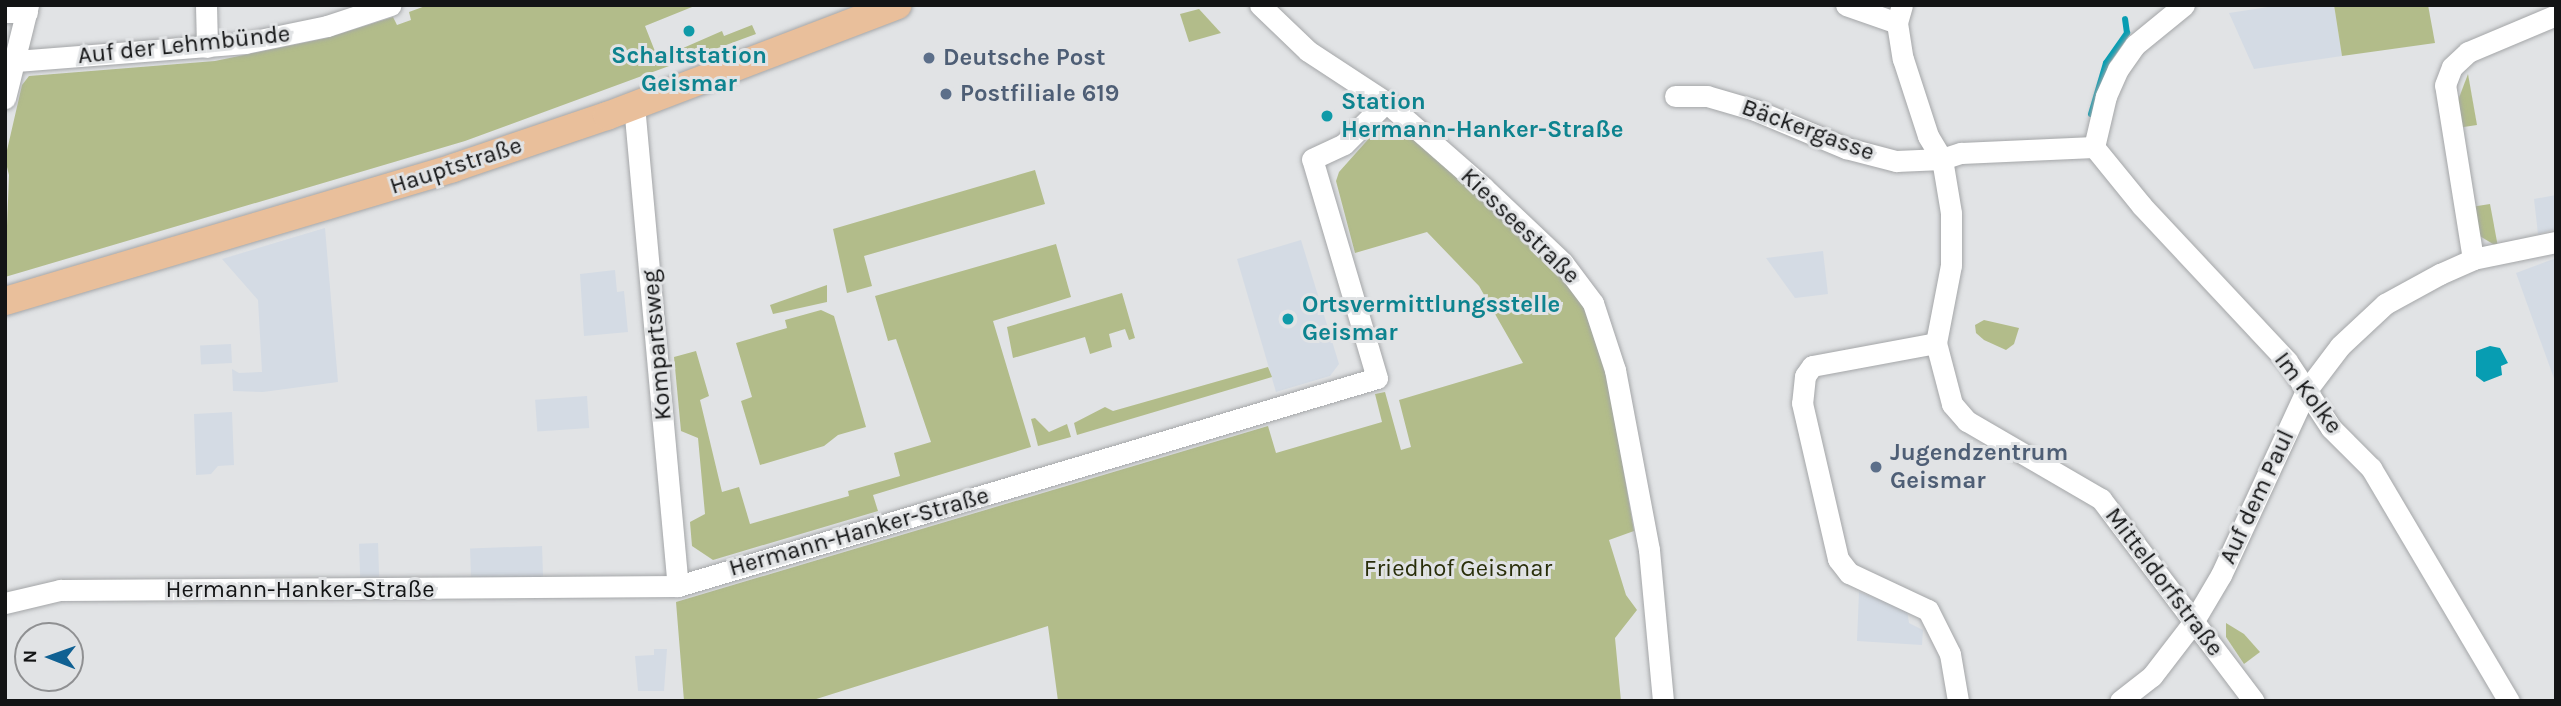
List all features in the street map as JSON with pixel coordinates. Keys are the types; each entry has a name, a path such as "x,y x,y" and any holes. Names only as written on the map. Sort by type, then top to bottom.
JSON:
{"main road":[{"name":"Hauptstraße","path":"5,301 453,168 634,105 898,5"}],"street":[{"path":"206,5 207,47"},
{"name":"Auf der Lehmbünde","path":"16,61 207,47 287,36 391,5"},
{"name":"Kiesseestraße","path":"1259,5 1308,51 1386,102 1541,240 1592,303 1615,370 1649,550 1662,657 1663,701"},
{"path":"1846,5 1900,14"},
{"path":"1942,159 1961,153 2094,147 2106,96 2118,69 2135,46 2184,5"},
{"path":"5,12 27,8 5,97"},
{"name":"Mitteldorfstraße","path":"1900,14 1913,97 1942,159 1951,213 1951,265 1936,342 1957,411 2101,499 2192,624 2254,701"},
{"path":"2473,259 2445,85 2452,67 2468,52 2556,15"},
{"name":"Bäckergasse","path":"1675,96 1707,96 1755,110 1846,148 1896,161 1942,159"},
{"name":"Hermann-Hanker-Straße","path":"5,603 60,590 678,586 1377,378 1312,159 1344,144 1386,102"},
{"name":"Kompartsweg","path":"634,105 678,586"},
{"name":"Im Kolke","path":"2094,147 2142,206 2287,361 2331,428 2371,468 2509,701"},
{"name":"Auf dem Paul","path":"2120,701 2152,676 2192,624 2221,575 2306,391 2340,346 2385,304 2473,259 2556,242"},
{"path":"1936,342 1812,366 1805,376 1801,403 1838,559 1849,573 1920,605 1935,619 1950,654 1958,701"},
{"name":"Kiesseestraße","path":"1662,657 1671,674 1676,701"}],"shaded area":[{"path":"2281,5 2334,5 2342,56 2254,69 2229,13"},
{"path":"2556,195 2556,229 2538,234 2534,199"},
{"path":"325,228 338,382 263,392 233,391 232,369 239,373 262,372 258,300 222,259"},
{"path":"1301,240 1339,364 1330,376 1276,392 1237,259"},
{"path":"1823,251 1828,294 1812,296 1795,298 1766,258"},
{"path":"2556,258 2556,384 2516,273"},
{"path":"615,270 617,292 624,291 628,332 584,336 580,274"},
{"path":"231,344 232,363 201,365 200,346"},
{"path":"587,396 589,428 537,432 535,400"},
{"path":"232,412 234,465 218,466 211,474 196,475 194,414"},
{"path":"378,543 379,577 360,578 359,544"},
{"path":"542,546 543,577 471,579 470,549"},
{"path":"1859,592 1907,610 1909,623 1923,630 1922,645 1857,641"},
{"path":"654,649 667,649 664,691 638,691 635,656 654,655"}],"green space":[{"path":"428,5 697,5 645,26 658,59 722,31 724,36 752,25 756,34 465,141 5,277 9,175 5,159 22,85 29,76 215,61 327,38 393,17 397,25 411,20 409,12"},
{"path":"2334,5 2428,5 2435,43 2342,56"},
{"path":"1199,9 1221,33 1189,42 1180,14"},
{"path":"2468,74 2477,125 2457,128 2457,103"},
{"name":"Friedhof Geismar","path":"1380,126 1402,128 1552,264 1583,306 1607,375 1634,531 1609,540 1626,595 1637,610 1615,638 1621,701 1058,701 1048,626 810,701 684,701 676,602 1268,426 1276,453 1382,422 1375,394 1385,392 1401,450 1411,447 1399,400 1523,363 1479,286 1427,232 1355,253 1336,181 1339,172"},
{"path":"1035,170 1045,204 864,256 872,286 847,293 833,229"},
{"path":"2490,204 2498,247 2478,235 2471,207"},
{"path":"1056,244 1071,297 993,321 1031,447 873,495 878,511 713,560 692,546 690,522 705,514 698,438 681,431 674,357 696,351 709,396 700,400 722,492 739,487 750,524 849,496 848,491 900,476 894,453 931,442 896,339 888,341 875,296"},
{"path":"827,285 827,302 773,314 770,305"},
{"path":"1122,293 1135,338 1129,340 1125,329 1109,334 1112,347 1090,354 1085,337 1013,358 1007,327"},
{"path":"821,310 834,316 866,427 838,435 824,446 760,465 741,401 752,397 736,343 787,328 785,320"},
{"path":"1984,320 2019,328 2014,344 2006,350 1984,340 1976,333 1975,325"},
{"path":"1268,367 1272,377 1077,435 1074,423 1105,407 1113,411"},
{"path":"1035,418 1049,432 1067,424 1071,437 1038,446 1031,419"},
{"path":"2226,623 2244,634 2260,652 2244,664 2226,637"}],"water":[{"path":"2490,346 2500,348 2508,363 2501,366 2502,375 2484,382 2476,376 2476,351"}],"waterway":[{"path":"2091,114 2106,63 2127,33 2125,19"}],"place":[{"name":"Schaltstation Geismar","path":"689,31"},
{"name":"Deutsche Post","path":"929,58"},
{"name":"Postfiliale 619","path":"946,94"},
{"name":"Station Hermann-Hanker-Straße","path":"1327,116"},
{"name":"Ortsvermittlungsstelle Geismar","path":"1288,319"},
{"name":"Jugendzentrum Geismar","path":"1876,467"}]}
